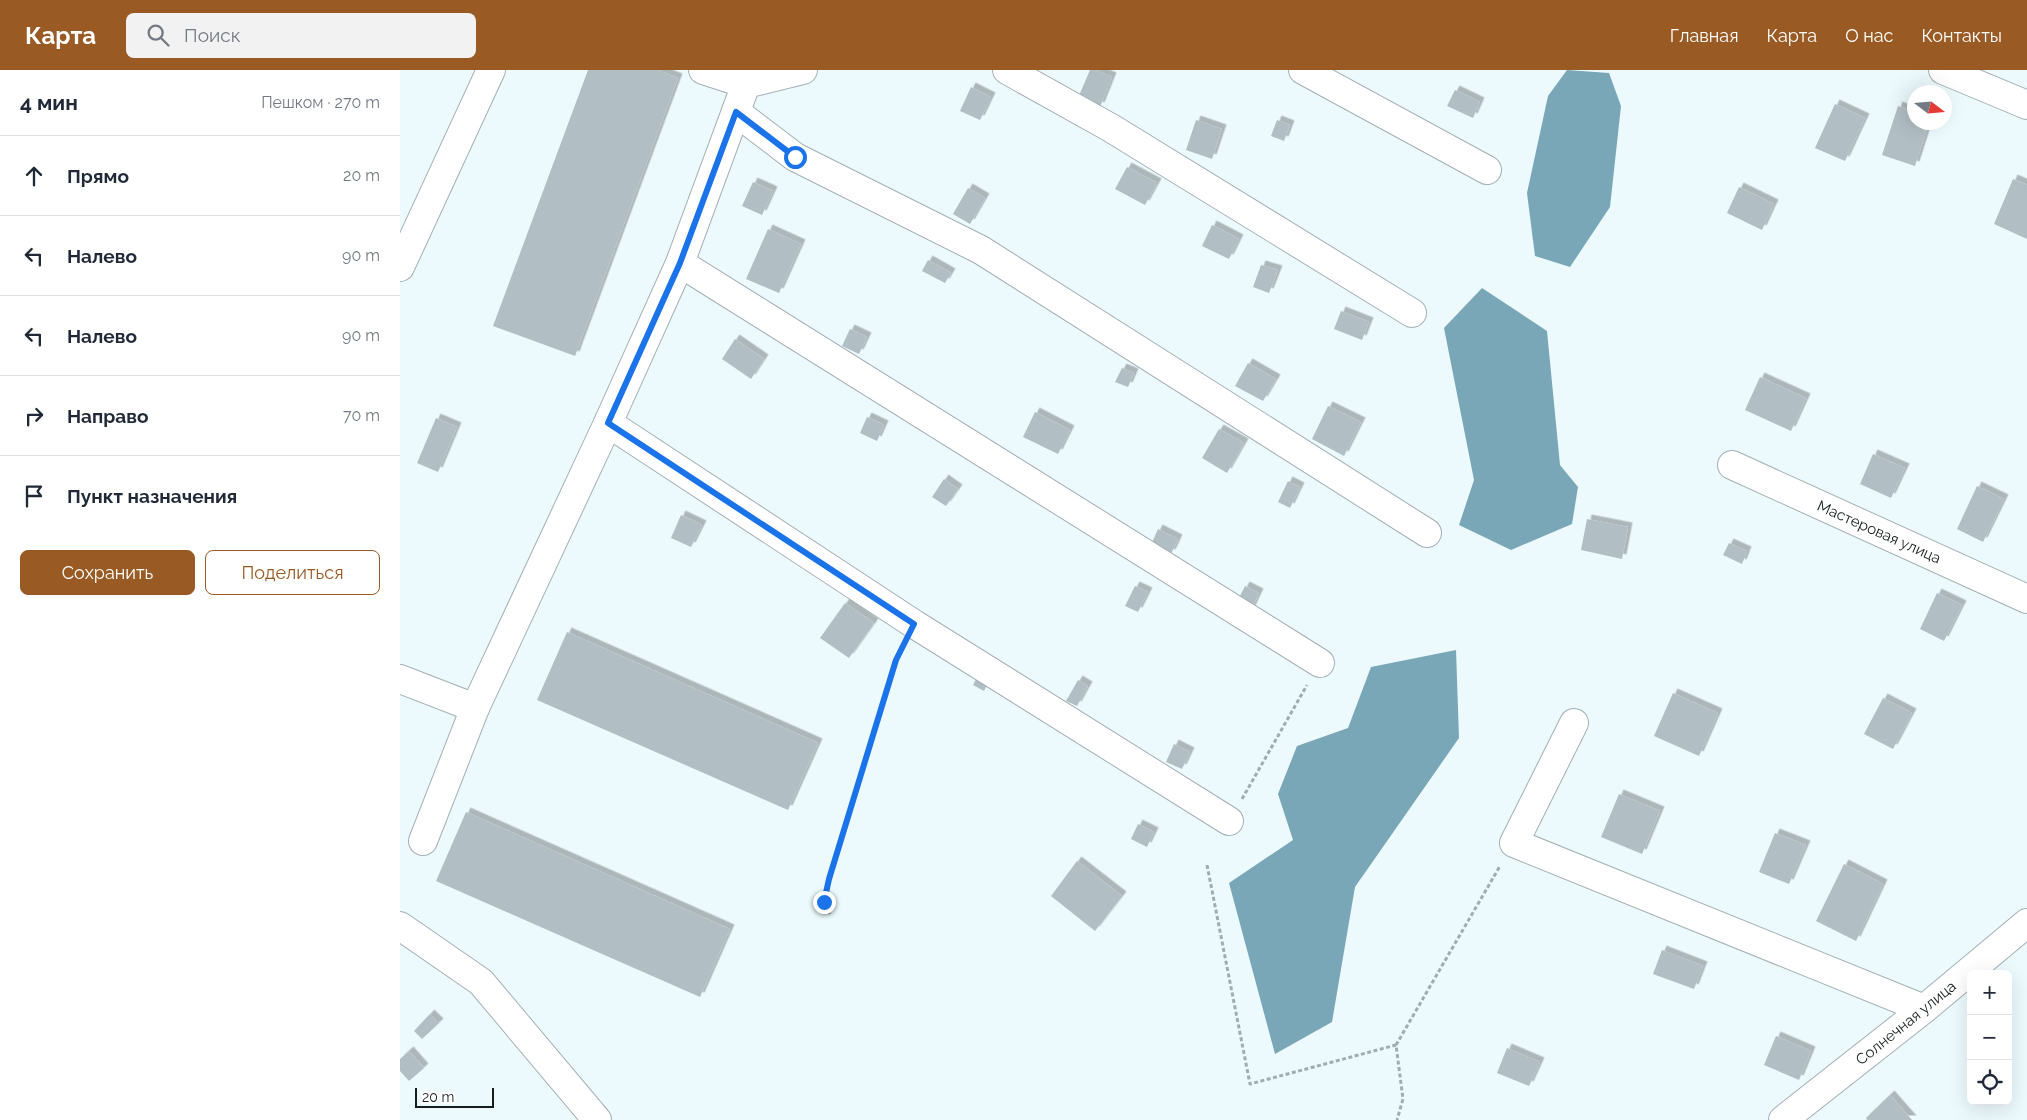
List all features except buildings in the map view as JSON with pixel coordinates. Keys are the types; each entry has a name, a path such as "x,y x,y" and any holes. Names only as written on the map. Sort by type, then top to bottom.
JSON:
{"street":[{"path":"400,267 492,70"},
{"path":"702,70 746,84 803,70"},
{"path":"1007,70 1111,128 1412,313"},
{"path":"1303,70 1487,170"},
{"path":"1943,70 2027,105"},
{"path":"423,841 475,708 608,423 680,263 746,84"},
{"path":"736,112 795,157 981,250 1427,533"},
{"path":"680,263 1320,663"},
{"path":"608,423 914,624 1229,821"},
{"name":"Мастеровая улица","path":"1732,465 2024,590"},
{"path":"400,679 475,708"},
{"path":"1574,723 1514,843 1924,1009"},
{"name":"Солнечная улица","path":"1783,1120 1924,1009 2027,924"},
{"path":"400,926 481,982 597,1120"}],"path":[{"path":"830,914 824,902 829,879 896,660 914,624"},
{"path":"1229,821 1320,663"},
{"path":"1397,1120 1403,1099 1396,1045 1514,843"},
{"path":"1207,865 1250,1084 1396,1045"}],"water":[{"path":"1567,70 1609,73 1621,106 1610,207 1570,267 1535,256 1527,193 1548,96"},
{"path":"1482,288 1547,331 1560,465 1578,487 1572,524 1511,550 1459,525 1474,480 1444,328"},
{"path":"1456,650 1459,738 1355,887 1332,1022 1275,1054 1229,883 1293,840 1278,794 1297,746 1348,728 1371,667"}],"route":[{"path":"795,157 736,112 680,263 608,423 914,624 896,660 829,879 824,902"}]}
